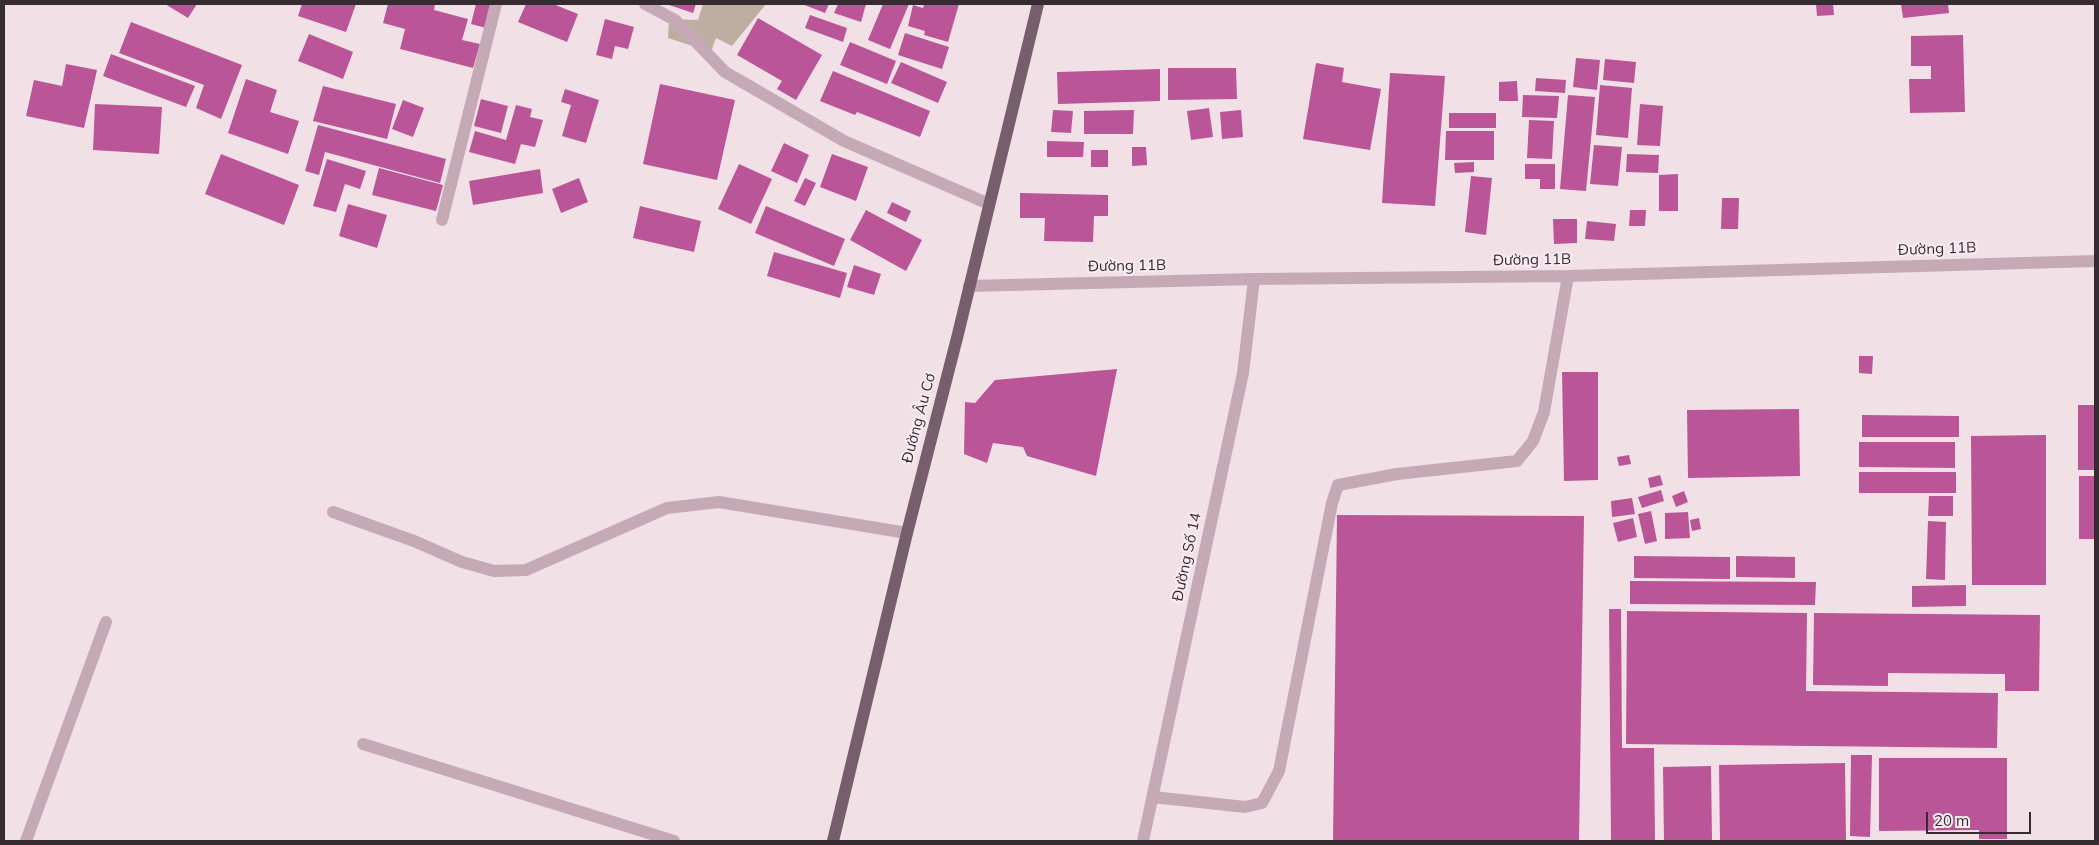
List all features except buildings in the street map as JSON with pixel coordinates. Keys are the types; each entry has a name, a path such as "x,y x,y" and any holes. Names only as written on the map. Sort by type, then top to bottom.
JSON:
{"main road":[{"name":"Đường Âu Cơ","path":"833,841 907,532 970,286 1038,4"}],"street":[{"path":"442,220 496,4"},
{"path":"645,4 675,20 725,72 733,77 844,141 989,204"},
{"name":"Đường 11B","path":"970,286 1254,279 1568,276 2095,261"},
{"path":"1153,797 1245,807 1262,803 1279,771 1332,503 1338,485 1397,474 1516,461 1533,442 1544,412 1568,276"},
{"name":"Đường Số 14","path":"1143,841 1243,373 1254,279"},
{"path":"333,512 414,541 462,562 494,571 526,570 668,508 719,502 907,532"},
{"path":"26,841 106,622"},
{"path":"363,744 674,841"}],"shaded area":[{"path":"703,4 766,4 732,46 716,38 711,52 668,38 669,19 698,20"}]}
